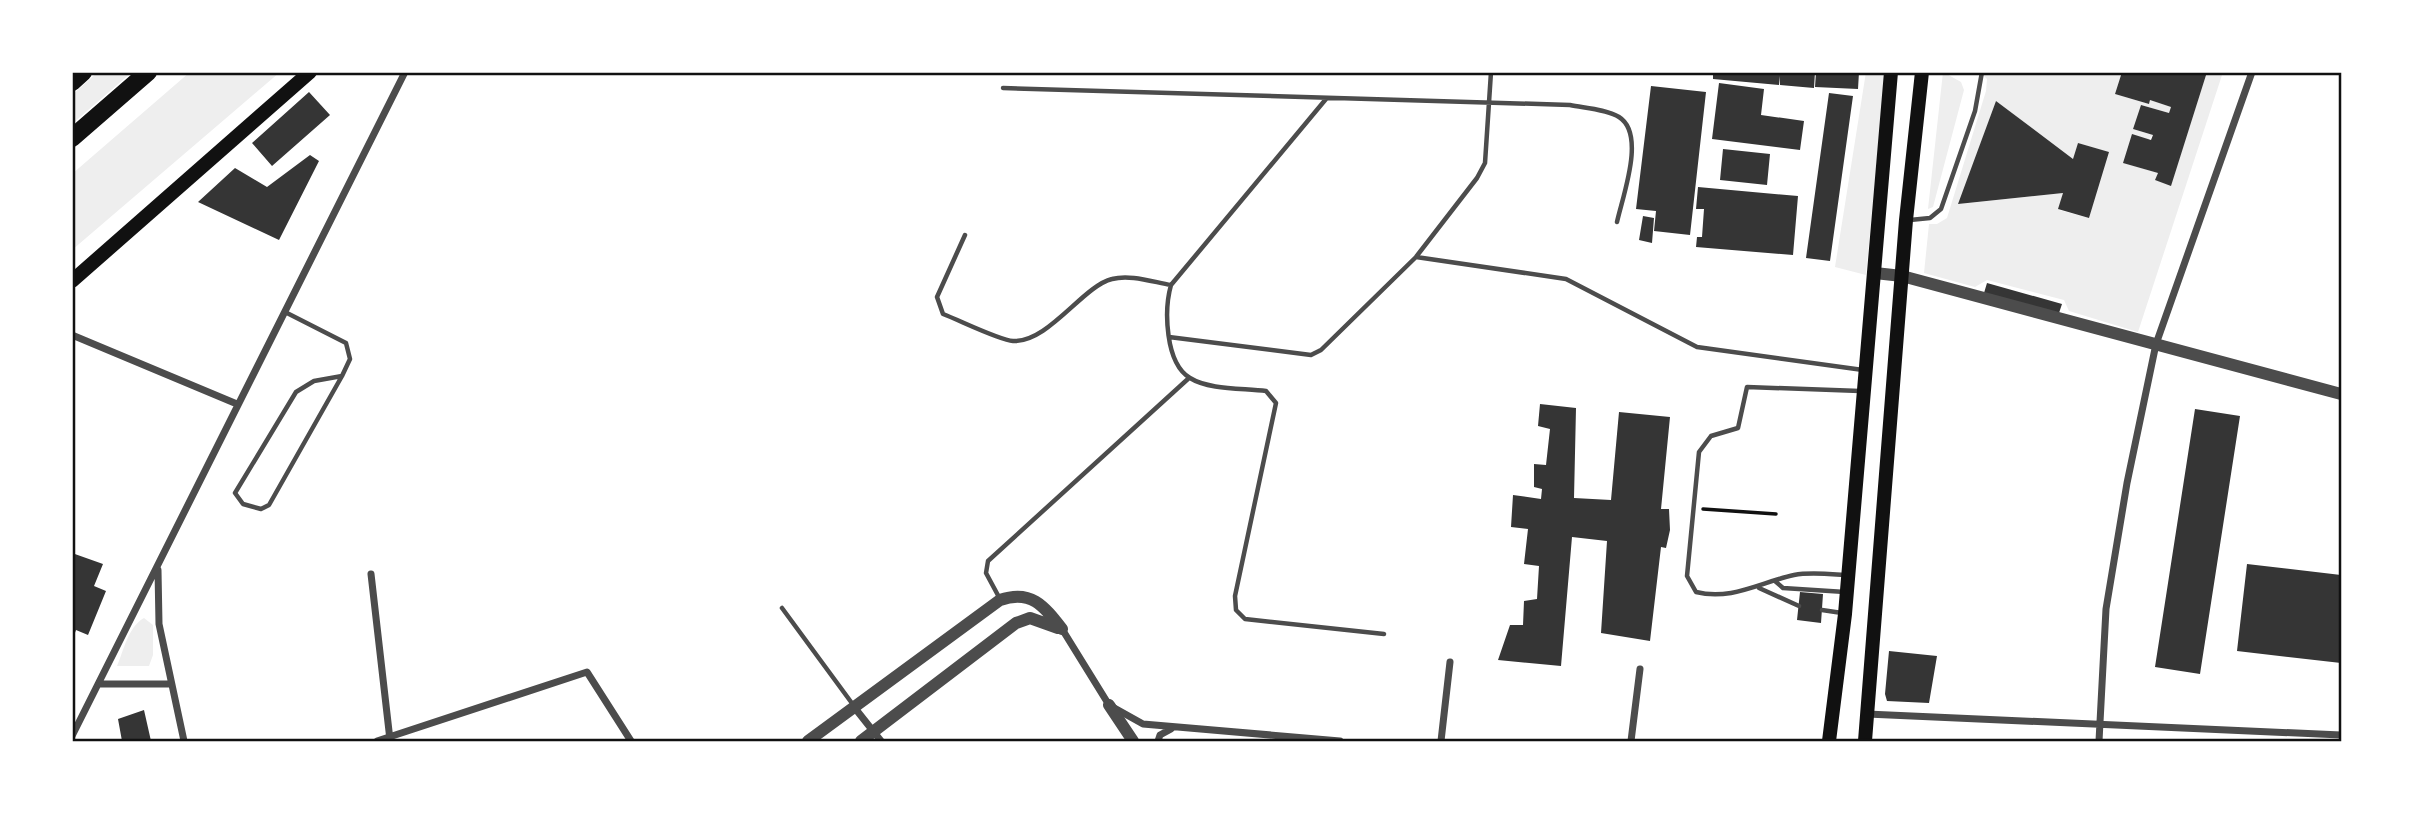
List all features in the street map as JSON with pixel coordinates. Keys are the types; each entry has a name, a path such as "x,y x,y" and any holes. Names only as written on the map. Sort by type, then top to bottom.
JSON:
{"highway":[{"path":"72,82 83,72"},
{"path":"72,138 148,72"}],"main road":[{"path":"72,282 310,72"},
{"path":"1829,741 1849,575 1864,370 1875,273 1891,72"},
{"path":"1865,741 1906,220 1922,72"}],"street":[{"path":"72,736 405,72"},
{"path":"2099,741 2106,609 2127,483 2156,344 2252,72"},
{"path":"1875,273 1902,276 2341,394"},
{"path":"72,335 237,404"},
{"path":"158,566 159,624 184,741"},
{"path":"370,574 389,739"},
{"path":"808,741 1000,600 1021,594 1044,606 1062,629 1133,741"},
{"path":"861,741 877,737 1016,623 1030,618 1062,629"},
{"path":"1441,741 1450,662"},
{"path":"1631,741 1640,669"},
{"path":"377,741 587,672 631,741"},
{"path":"100,684 171,684"},
{"path":"1110,705 1143,724 1340,741"},
{"path":"854,706 877,737"},
{"path":"1867,714 2341,735"},
{"path":"1158,741 1160,735 1172,728"}],"lane":[{"path":"1169,337 1311,355 1321,350 1416,257 1485,163 1491,72"},
{"path":"1906,220 1930,218 1941,209 1975,111 1982,72"},
{"path":"1003,88 1570,105 1618,116 1628,126 1634,142 1617,222"},
{"path":"1326,99 1171,285 1167,300 1169,337 1180,369 1189,378 1201,383 1266,391 1276,403 1235,596 1236,610 1245,619 1384,634"},
{"path":"965,235 937,297 937,305 943,314 1013,341 1031,336 1049,326 1109,279 1123,277 1171,285"},
{"path":"1416,257 1566,279 1698,347 1864,370"},
{"path":"284,311 346,343 350,359 342,376 269,505 261,509 243,504 235,493 286,404 305,384 342,376"},
{"path":"1000,600 986,573 988,561 1189,378"},
{"path":"1849,575 1810,573 1775,581 1759,588 1710,595 1691,587 1687,576 1699,452 1711,436 1738,428 1744,391 1752,386 1863,392"},
{"path":"1775,581 1783,588 1847,592"},
{"path":"1759,588 1782,601 1799,606"},
{"path":"782,608 854,706"},
{"path":"1822,610 1845,614"}],"path":[{"path":"1694,509 1776,514"}],"shaded area":[{"path":"98,72 132,72 72,124 72,95"},
{"path":"190,72 280,72 72,250 72,174"},
{"path":"1866,72 1885,72 1866,275 1835,267"},
{"path":"1943,72 1961,82 1964,90 1933,207 1928,209"},
{"path":"1980,72 2122,72 2115,94 2171,107 2169,113 2141,105 2133,129 2153,135 2124,163 2158,173 2156,180 2171,185 2207,72 2223,72 2138,332 2069,311 2064,300 1987,280 1975,287 1924,273 1929,224 1937,224 1947,218 1986,91 1987,79","holes":["1996,101 2073,159 2078,143 2108,152 2089,218 2059,210 2063,193 1959,204"]},
{"path":"144,618 153,625 153,655 149,666 117,666 130,633"}],"building":[{"path":"1713,72 1815,72 1814,88 1780,85 1780,76 1779,85 1713,79"},
{"path":"1816,72 1859,72 1858,89 1815,87"},
{"path":"2122,72 2207,72 2171,186 2155,180 2158,173 2123,163 2132,134 2151,140 2153,135 2133,129 2141,105 2169,113 2171,107 2115,94"},
{"path":"1719,83 1764,89 1761,115 1804,121 1800,150 1712,139"},
{"path":"1651,86 1706,92 1690,235 1654,231 1656,211 1636,209"},
{"path":"309,92 330,115 272,166 252,143"},
{"path":"1829,93 1853,96 1830,261 1806,258"},
{"path":"1996,101 2073,159 2078,143 2109,152 2089,218 2058,209 2063,193 1958,204"},
{"path":"1723,149 1770,154 1767,185 1720,180"},
{"path":"310,155 319,161 279,240 198,202 235,168 267,187"},
{"path":"1698,187 1798,196 1793,255 1696,247 1697,237 1702,237 1704,209 1696,209"},
{"path":"1643,216 1654,218 1652,243 1639,240"},
{"path":"1987,283 2062,304 2059,313 1984,293"},
{"path":"1540,404 1576,408 1574,498 1611,500 1619,412 1670,417 1661,509 1669,509 1670,530 1666,548 1661,547 1650,641 1601,633 1607,541 1572,537 1561,666 1498,660 1510,625 1523,625 1524,601 1537,599 1539,566 1524,564 1528,529 1511,527 1513,495 1541,499 1542,489 1534,487 1534,464 1546,465 1550,429 1538,426"},
{"path":"2195,409 2240,416 2200,674 2155,667"},
{"path":"72,553 103,564 94,586 106,591 88,635 76,630 72,641"},
{"path":"2247,564 2341,575 2341,663 2237,651"},
{"path":"1800,592 1823,594 1821,623 1797,620"},
{"path":"1889,651 1937,656 1929,703 1887,701 1885,694"},
{"path":"144,710 151,741 122,741 118,719"}]}
